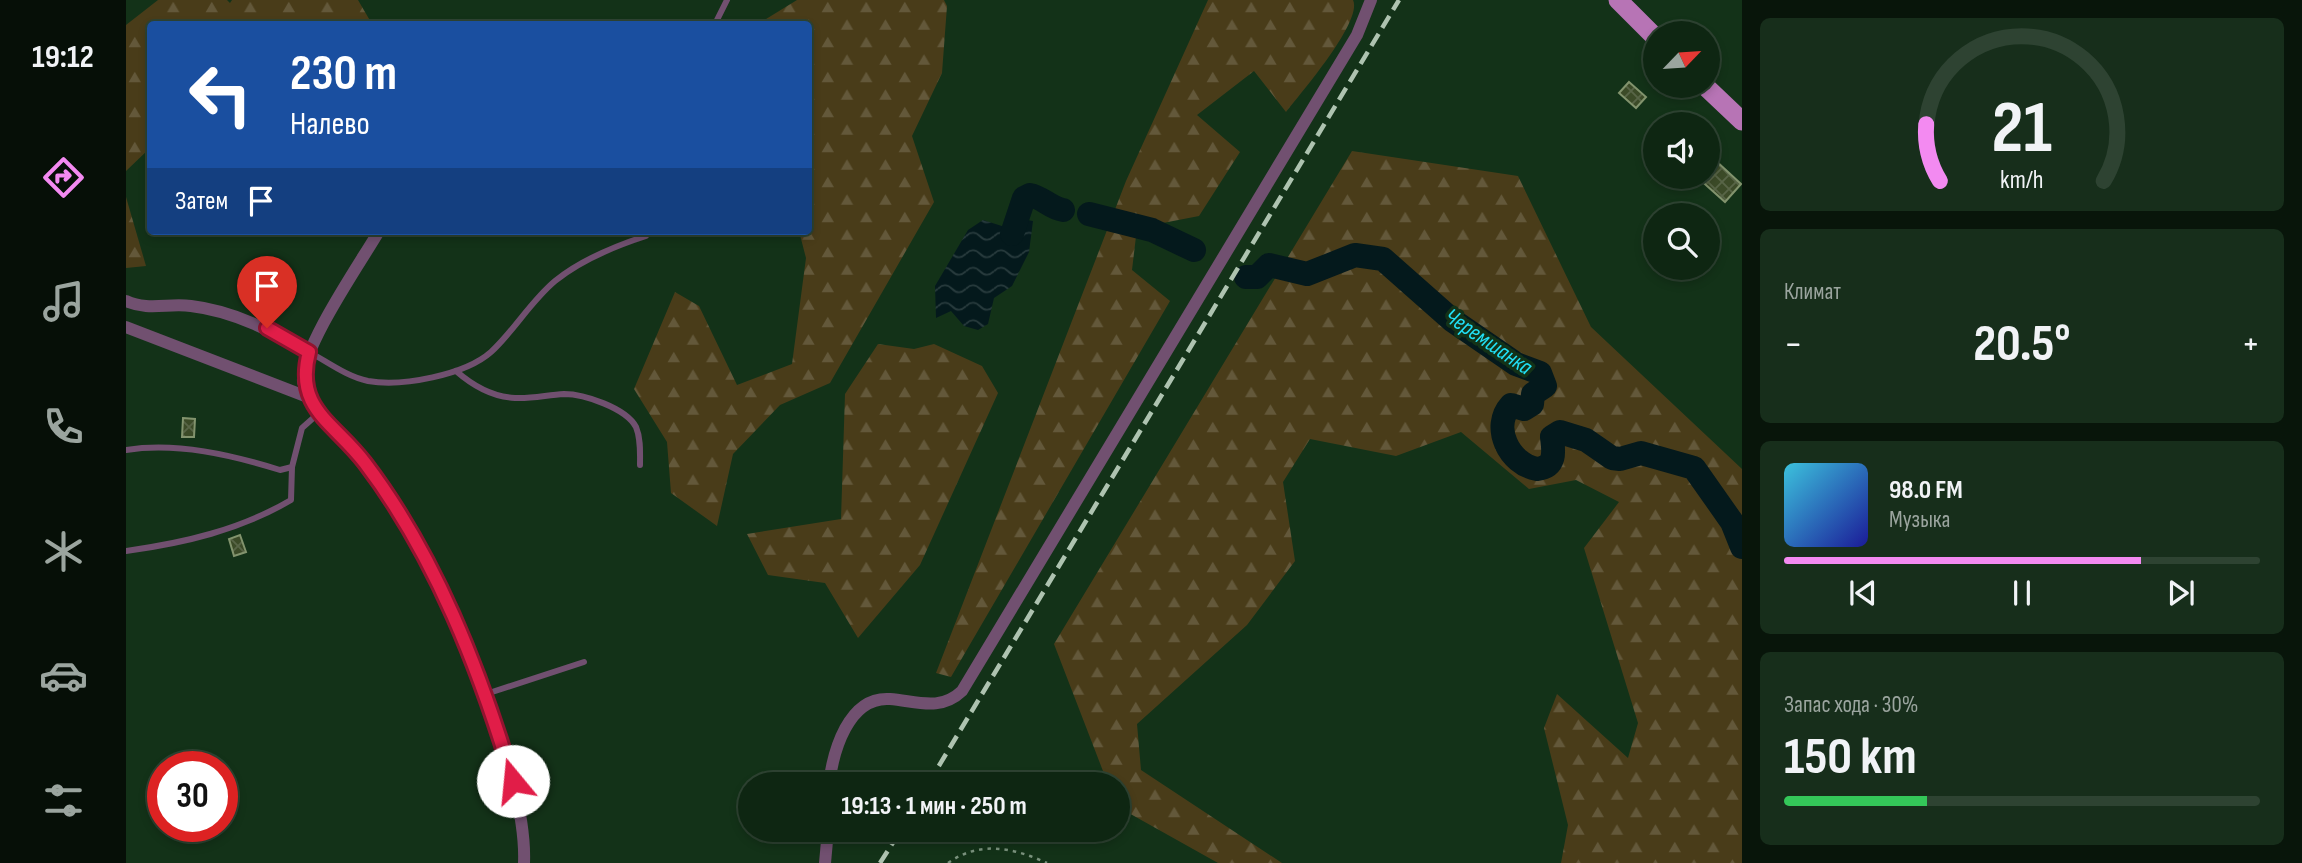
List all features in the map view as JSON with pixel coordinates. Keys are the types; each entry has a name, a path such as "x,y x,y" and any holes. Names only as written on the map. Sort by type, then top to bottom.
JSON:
{"main road":[{"path":"1618,0 1643,25"},
{"path":"1718,98 1742,121"}],"street":[{"path":"831,772 835,750 845,729 864,705 890,699 930,705 945,703 962,691 1357,35 1371,0"},
{"path":"377,235 309,352 303,381 320,412 362,458 405,521 436,581 484,694 513,781 523,830 524,863"},
{"path":"126,301 152,308 191,306 228,313 267,328 309,352"},
{"path":"126,327 310,398"},
{"path":"825,863 827,842"}],"lane":[{"path":"716,21 727,0"},
{"path":"309,352 367,381 432,377 456,371 492,351 526,308 557,280 586,261 647,235"},
{"path":"456,371 487,391 513,399 566,394 585,397 621,412 635,425 640,443 640,465"},
{"path":"126,551 195,539 245,524 291,500 292,467 302,428 320,412"},
{"path":"126,450 164,448 202,451 280,470 292,467"},
{"path":"484,694 584,662"}],"path":[{"path":"948,863 992,846 1018,850 1047,863"}],"green space":[{"path":"158,0 227,0 230,3 232,0 358,0 370,21 147,21 147,151 126,171 126,25"},
{"path":"797,0 944,0 947,6 942,73 912,136 934,202 830,383 780,405 733,454 717,526 671,493 667,442 634,389 675,292 699,306 737,385 792,364 806,258 800,235 812,235 812,21 763,21"},
{"path":"1208,0 1353,0 1354,10 1349,24 1329,57 1286,112 1254,71 1197,115 1240,152 1199,216 1137,228 1132,270 1170,301 951,677 936,673 1126,181"},
{"path":"1352,151 1518,176 1591,327 1742,469 1742,863 1561,863 1568,825 1544,728 1557,694 1628,758 1638,723 1584,548 1619,502 1576,480 1529,489 1461,432 1396,456 1310,439 1283,482 1295,561 1247,625 1137,724 1141,770 1282,863 1218,863 1130,814 1130,772 1103,772 1054,644"},
{"path":"126,197 146,266 126,268"},
{"path":"878,344 914,349 934,344 982,366 998,393 920,565 858,638 825,583 768,575 747,534 841,519 845,394"}],"water":[{"path":"1016,218 1033,221 1029,252 1012,286 994,298 988,324 978,330 964,326 951,311 936,318 935,286 968,230 983,220 1005,227"}],"building":[{"path":"1629,82 1645,98 1636,108 1619,93"},
{"path":"1720,165 1741,184 1725,202 1710,189 1720,189"},
{"path":"183,418 195,419 194,437 182,437"},
{"path":"240,535 246,552 234,556 229,539"}],"waterway":[{"name":"Черемшанка","path":"1012,234 1024,198 1030,195 1063,210"},
{"name":"Черемшанка","path":"1089,214 1152,230 1194,250"},
{"name":"Черемшанка","path":"1246,277 1257,277 1269,265 1307,274 1355,255 1383,259 1452,320 1516,364 1540,373 1545,386 1533,394 1532,404 1524,409 1511,405 1505,414 1503,434 1518,460 1537,469 1548,465 1553,453 1552,437 1560,432 1586,440 1612,458 1620,459 1641,453 1694,468 1732,522 1742,547"}],"railway":[{"path":"935,772 1399,0"},
{"path":"880,863 893,842"}],"route":[{"path":"267,328 309,352 303,381 310,398 362,458 405,521 436,581 472,664 496,725 513,781"}]}
